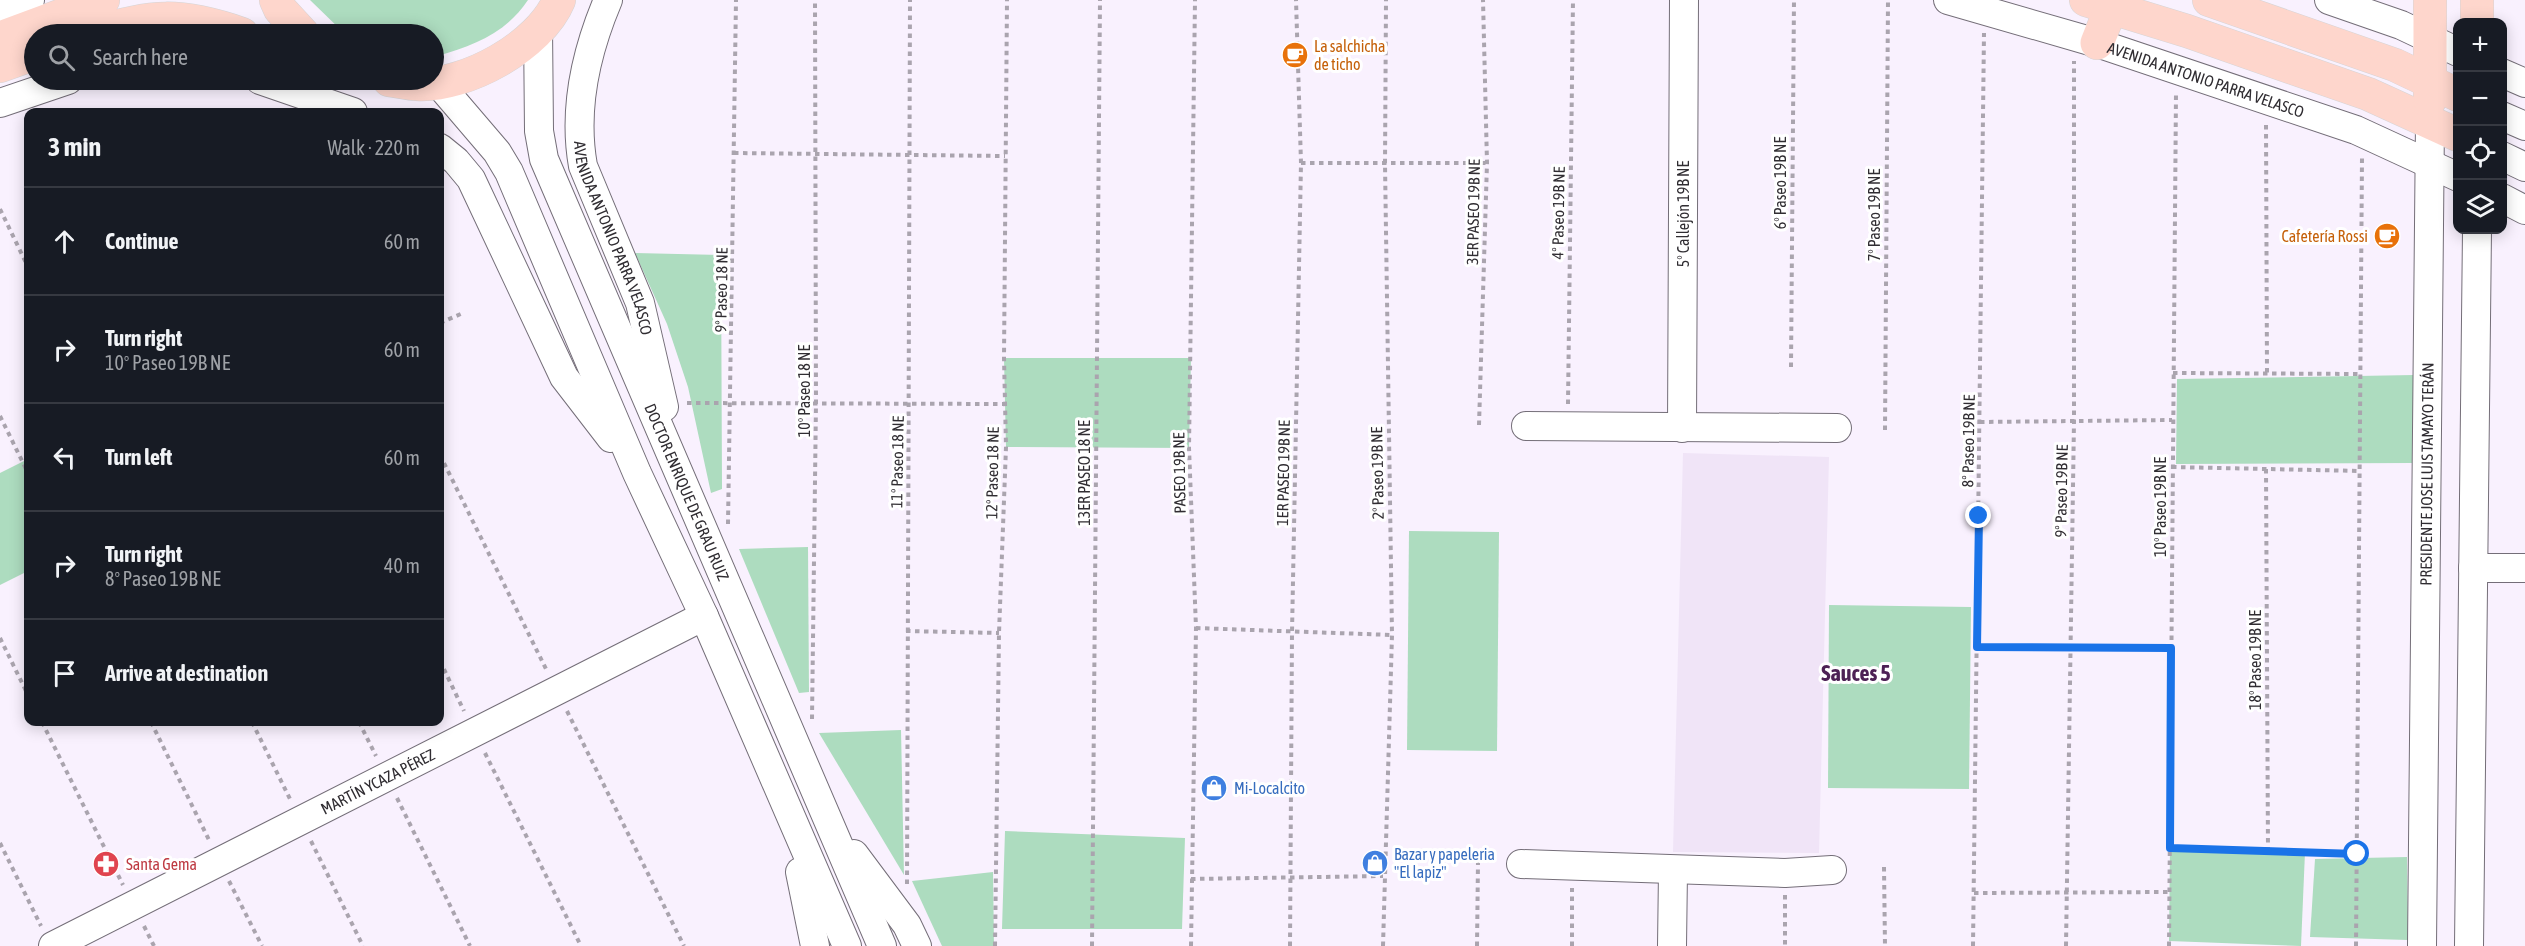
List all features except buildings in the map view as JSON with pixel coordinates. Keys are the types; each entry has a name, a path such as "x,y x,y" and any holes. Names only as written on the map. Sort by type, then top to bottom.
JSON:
{"main road":[{"path":"38,24 103,0"},
{"path":"276,0 280,9 294,24"},
{"path":"2209,0 2395,65 2444,89"},
{"name":"PRESIDENTE JOSE LUIS TAMAYO TERÁN","path":"2430,0 2444,46 2444,129"},
{"path":"2477,0 2477,18"},
{"path":"2086,39 2098,4 2187,31 2358,90 2444,129"},
{"path":"444,82 472,75 520,47 554,8"},
{"path":"120,24 171,18 206,24"},
{"path":"0,38 24,29"},
{"path":"0,66 24,58"}],"street":[{"path":"0,10 30,0"},
{"name":"AVENIDA ANTONIO PARRA VELASCO","path":"609,0 600,20 582,88 579,143 583,166 640,303 678,476"},
{"name":"5º Callejón 19B NE","path":"1682,428 1684,0"},
{"name":"AVENIDA ANTONIO PARRA VELASCO","path":"1948,0 1984,8 2176,68 2362,133 2453,175"},
{"path":"2329,0 2401,25 2444,46"},
{"name":"DOCTOR ENRIQUE DE GRAU RUIZ","path":"554,8 539,131 544,159 678,476 727,581 882,946"},
{"path":"2507,75 2525,83"},
{"path":"0,103 38,90"},
{"path":"289,90 341,108"},
{"path":"444,90 497,152 509,172 637,473 704,616 790,820 847,946"},
{"path":"2507,118 2525,126"},
{"name":"PRESIDENTE JOSE LUIS TAMAYO TERÁN","path":"2422,946 2430,165 2444,129"},
{"path":"444,151 456,161 482,198 564,377 637,473"},
{"path":"2507,158 2525,167"},
{"path":"2507,201 2525,210"},
{"path":"2469,946 2477,234"},
{"path":"1526,426 1837,428"},
{"path":"2473,568 2525,568"},
{"name":"MARTÍN YCAZA PÉREZ","path":"50,941 134,905 704,616"},
{"path":"828,818 912,936"},
{"path":"790,820 815,946"},
{"path":"1521,864 1673,871 1785,873 1832,870"},
{"path":"1672,946 1673,871"}],"path":[{"name":"9º Paseo 18 NE","path":"728,533 732,403 736,0"},
{"name":"10º Paseo 18 NE","path":"812,722 816,402 815,0"},
{"name":"11º Paseo 18 NE","path":"910,0 906,631 912,936"},
{"name":"12º Paseo 18 NE","path":"995,946 1005,404 1007,0"},
{"name":"13ER PASEO 18 NE","path":"1092,946 1100,0"},
{"name":"PASEO 19B NE","path":"1191,946 1196,628 1189,448 1195,0"},
{"name":"1ER PASEO 19B NE","path":"1290,946 1292,633 1301,163 1296,0"},
{"name":"2º Paseo 19B NE","path":"1383,946 1383,876 1392,635 1385,164 1386,0"},
{"name":"3ER PASEO 19B NE","path":"1479,426 1487,163 1483,0"},
{"name":"4º Paseo 19B NE","path":"1568,426 1573,0"},
{"name":"6º Paseo 19B NE","path":"1791,367 1794,0"},
{"name":"7º Paseo 19B NE","path":"1885,430 1888,0"},
{"name":"8º Paseo 19B NE","path":"1973,946 1984,8"},
{"name":"9º Paseo 19B NE","path":"2066,946 2074,421 2086,39"},
{"name":"10º Paseo 19B NE","path":"2169,946 2176,68"},
{"path":"2266,100 2267,374"},
{"path":"2356,946 2362,133"},
{"path":"734,153 1005,156"},
{"path":"1301,163 1487,163"},
{"path":"0,208 24,259"},
{"path":"444,321 463,313"},
{"path":"2173,373 2362,374"},
{"path":"663,404 816,402 1005,404"},
{"path":"0,416 24,465"},
{"path":"1980,422 2172,420"},
{"path":"2172,467 2361,471"},
{"name":"18º Paseo 19B NE","path":"2266,469 2268,851"},
{"path":"1196,628 1392,635"},
{"path":"906,631 999,633"},
{"path":"0,638 24,687"},
{"path":"1977,647 2171,648"},
{"path":"444,669 581,946"},
{"path":"44,726 154,946"},
{"path":"153,726 262,946"},
{"path":"361,726 470,946"},
{"path":"0,843 50,941"},
{"path":"2170,848 2357,854"},
{"path":"1477,946 1478,862"},
{"path":"1572,866 1572,946"},
{"path":"1884,867 1885,946"},
{"path":"1785,873 1785,946"},
{"path":"1191,879 1383,876"},
{"path":"1974,893 2169,892"}],"shaded area":[{"path":"1683,453 1829,457 1819,853 1673,852"}],"green space":[{"path":"310,0 528,0 519,12 499,30 488,37 444,54 444,24 335,24"},
{"path":"635,253 721,255 722,489 711,493 688,387 667,324"},
{"path":"1004,358 1191,358 1189,448 1006,447"},
{"path":"2414,375 2413,463 2176,464 2177,379"},
{"path":"24,461 24,573 0,585 0,473"},
{"path":"1409,531 1499,532 1497,751 1407,750"},
{"path":"808,547 809,692 799,693 739,549"},
{"path":"1829,605 1971,607 1969,789 1828,788"},
{"path":"901,730 904,875 819,733"},
{"path":"1005,831 1185,838 1182,929 1002,929"},
{"path":"2170,848 2305,852 2301,946 2169,941"},
{"path":"2407,857 2408,940 2310,937 2315,859"},
{"path":"993,872 994,946 942,946 912,881"}],"place":[{"name":"La salchicha de ticho","path":"1295,55"},
{"name":"Cafetería Rossi","path":"2387,236"},
{"name":"Mi-Localcito","path":"1214,788"},
{"name":"Bazar y papeleria \"El lapiz\"","path":"1375,863"},
{"name":"Santa Gema","path":"106,864"}],"district":[{"name":"Sauces 5","path":"1856,673"}],"route":[{"path":"1979,516 1977,647 2171,648 2170,848 2357,854"}]}
